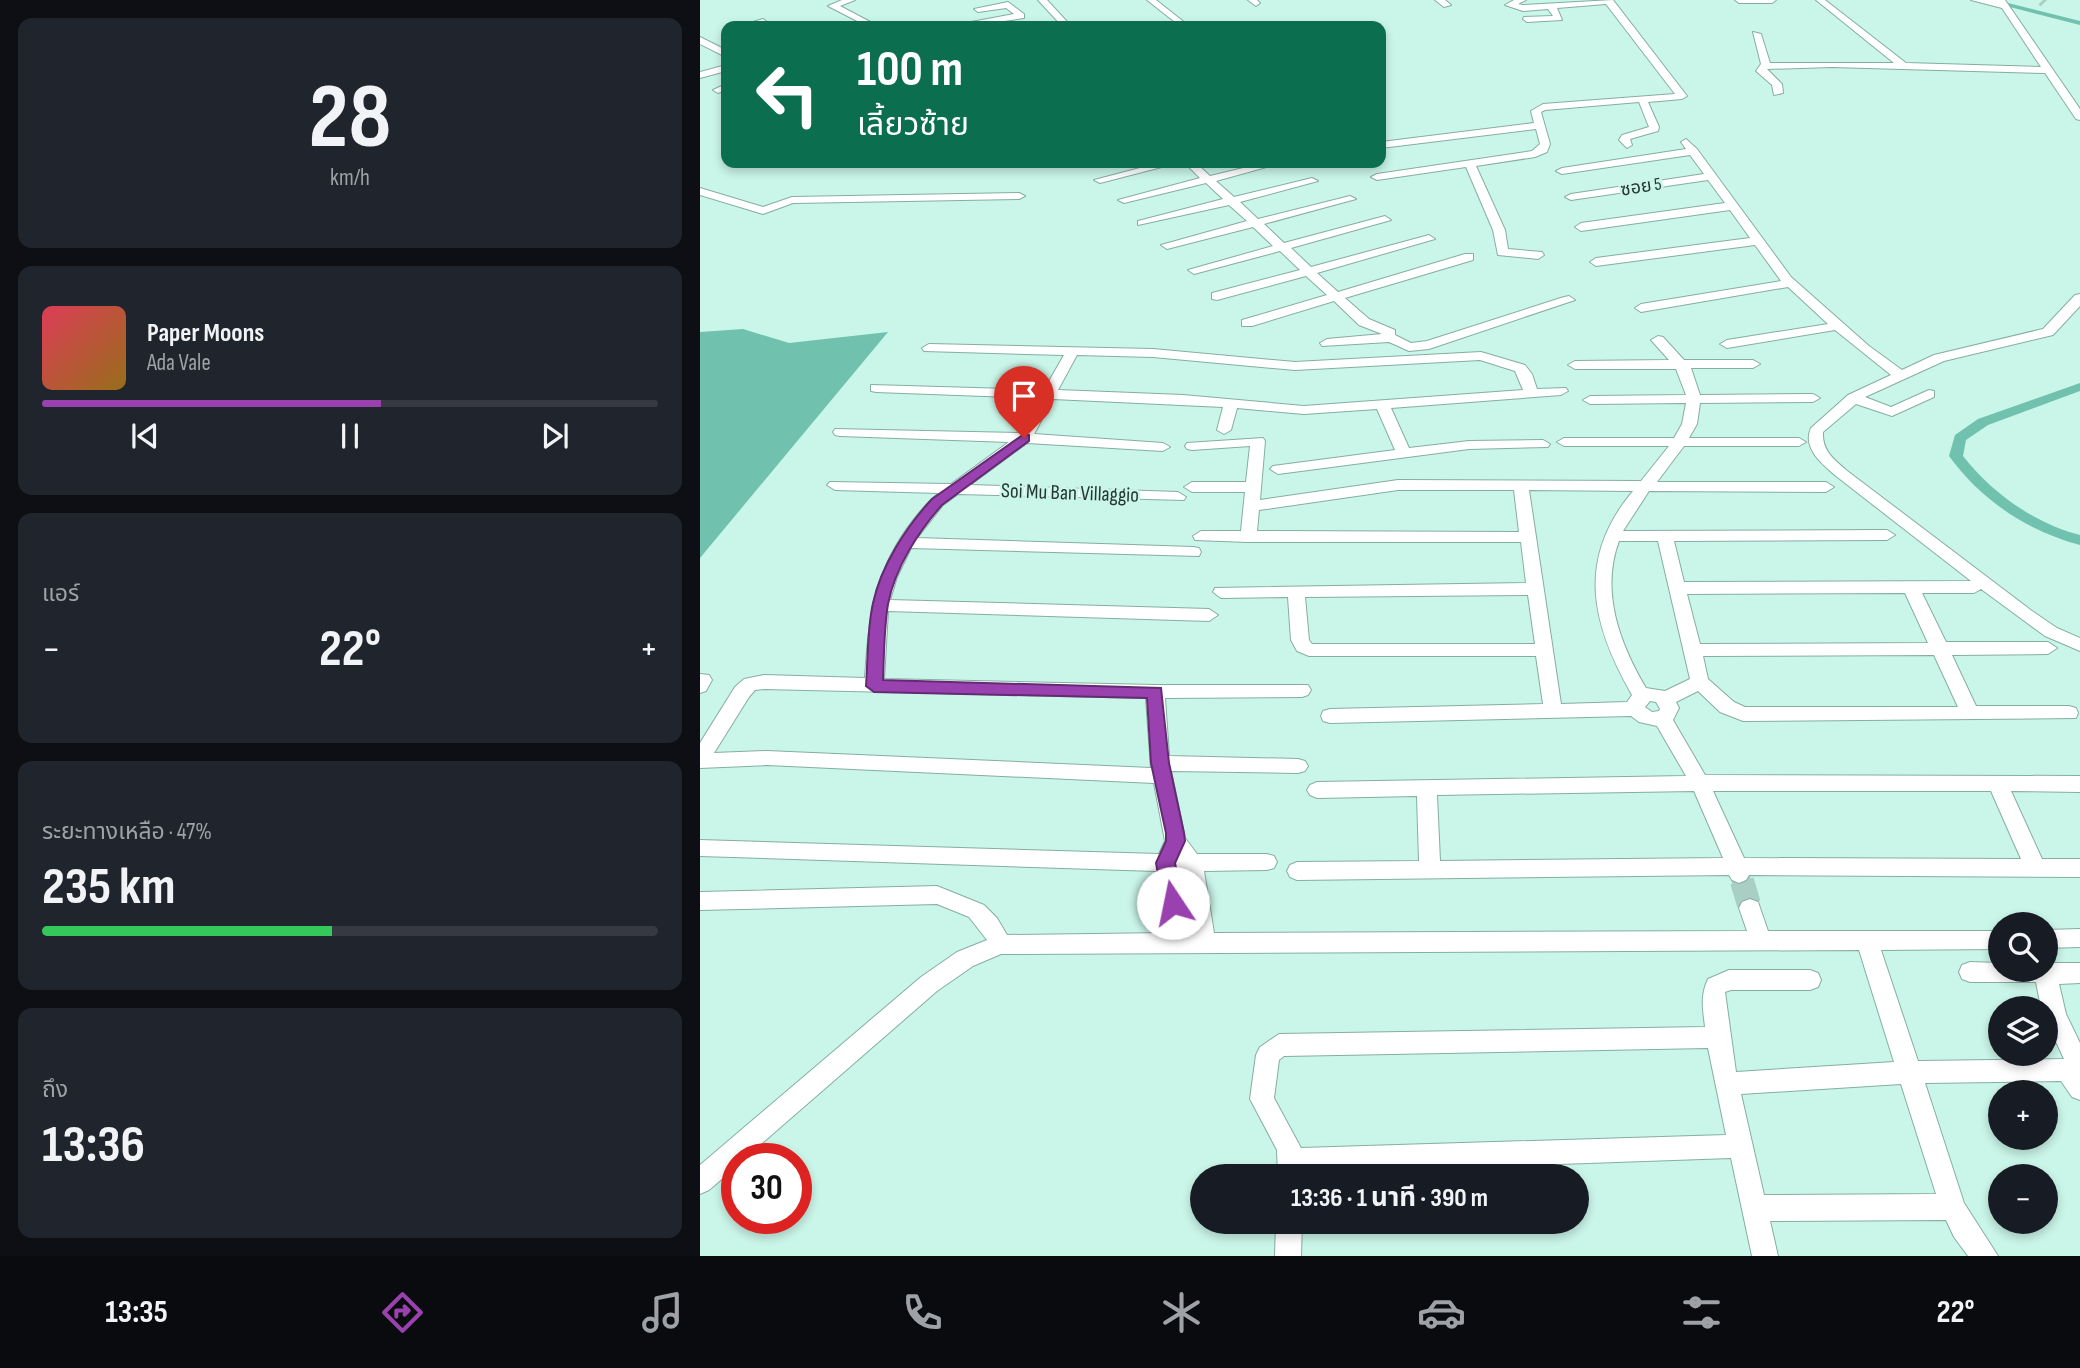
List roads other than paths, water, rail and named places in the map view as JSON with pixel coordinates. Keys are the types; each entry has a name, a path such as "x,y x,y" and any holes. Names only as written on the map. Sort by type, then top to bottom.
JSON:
{"street":[{"path":"851,0 832,6 864,21"},
{"path":"1042,0 1062,21"},
{"path":"1151,0 1178,21"},
{"path":"1377,177 1535,155 1543,150 1545,144 1536,111 1543,107 1680,98 1682,94 1609,1 1516,9 1508,5 1522,0"},
{"path":"1739,0 1772,0"},
{"path":"1820,0 1904,66"},
{"path":"1974,4 2003,3 2080,117"},
{"path":"978,9 1008,5 1021,15 984,21"},
{"path":"1518,20 1560,20 1551,6"},
{"path":"1756,34 1766,65"},
{"path":"700,40 721,51"},
{"path":"1766,65 2049,70"},
{"path":"1766,65 1761,71 1776,84 1778,93"},
{"path":"700,75 721,69"},
{"path":"1627,145 1624,140 1626,136 1653,131 1654,127 1643,101"},
{"path":"1386,144 1539,125"},
{"path":"1562,171 1690,146 1756,241 1790,283 1864,349 1901,375"},
{"path":"1470,165 1499,230 1502,252 1538,255"},
{"path":"1100,180 1151,168"},
{"path":"1195,168 1364,322 1384,329 1390,333 1389,337"},
{"path":"1124,200 1256,168"},
{"name":"ซอย 5","path":"1571,197 1711,176"},
{"path":"1142,223 1312,181"},
{"path":"700,191 763,211 792,200 1019,196"},
{"path":"1167,245 1350,199"},
{"path":"1581,227 1732,206"},
{"path":"1194,270 1385,219"},
{"path":"1217,296 1429,239"},
{"path":"1596,262 1756,241"},
{"path":"1247,323 1469,257"},
{"path":"1641,308 1790,283"},
{"path":"2080,298 2048,332 1939,358 1853,398 1816,431 1815,445 1819,453 1841,474 2026,615 2051,632 2080,646"},
{"path":"1327,343 1389,337 1409,347 1429,345 1569,300"},
{"path":"1727,344 1838,326"},
{"path":"1639,703 1606,620 1602,596 1606,552 1622,515 1681,441 1692,422 1694,400 1682,364 1658,340"},
{"path":"929,348 1198,356 1306,366 1481,356 1520,368 1532,394"},
{"path":"874,686 880,605 889,573 925,515 953,489 1024,438 1073,351"},
{"path":"1576,365 1753,364"},
{"path":"876,388 1048,393 1231,403 1304,410 1561,391"},
{"path":"1853,398 1892,412 1929,394"},
{"path":"1590,400 1813,398"},
{"path":"1224,430 1231,403"},
{"path":"1382,405 1404,453"},
{"path":"840,432 1024,438 1163,447"},
{"path":"1192,446 1258,441 1248,537"},
{"path":"1564,442 1799,442"},
{"path":"1278,469 1485,444 1543,444"},
{"name":"Soi Mu Ban Villaggio","path":"835,485 1178,497"},
{"path":"1251,506 1398,485 1826,488"},
{"path":"1521,486 1553,711"},
{"path":"1192,487 1252,487"},
{"path":"1613,536 1886,535"},
{"path":"1201,536 1528,537"},
{"path":"1665,537 1700,682 1727,707 1743,714 2069,713"},
{"path":"907,543 1194,552"},
{"path":"1910,587 1970,713"},
{"path":"1678,588 1974,587"},
{"path":"1221,592 1535,589"},
{"path":"1296,591 1300,640 1303,648 1309,650 1544,650"},
{"path":"880,605 1209,615"},
{"path":"1693,650 2048,648"},
{"path":"700,760 742,692 750,684 764,682 1155,692 1302,690"},
{"path":"1663,709 1700,682"},
{"path":"1155,692 1161,769 1175,841 1192,863 1205,942"},
{"path":"1331,716 1553,711 1639,703 1656,695 1724,832 1738,871"},
{"path":"700,760 767,758 1161,769 1298,766"},
{"path":"1317,790 1701,783 2080,784"},
{"path":"1998,784 2035,868"},
{"path":"1427,788 1430,870"},
{"path":"1175,841 1165,863 1181,942"},
{"path":"700,848 1165,863 1267,862"},
{"path":"1297,872 2080,868"},
{"path":"700,901 937,895 960,901 984,915 1000,945"},
{"path":"1750,908 1760,942"},
{"path":"2058,939 2080,938"},
{"path":"700,1181 929,984 965,959 1000,945 1181,942 1988,940"},
{"path":"1867,941 1953,1207 1963,1228 1985,1256"},
{"path":"1970,972 1988,972"},
{"path":"2058,973 2080,973"},
{"path":"1765,1256 1717,1037 1713,996 1716,986 1729,980 1810,980"},
{"path":"1727,1084 1909,1072 2077,1074 2049,998 2047,982"},
{"path":"1291,1164 1289,1147 1262,1099 1268,1055 1279,1045 1717,1037"},
{"path":"1389,1164 1742,1146"},
{"path":"1756,1208 1953,1207"},
{"path":"1288,1256 1289,1234"}],"waterway":[{"path":"1987,0 2080,23"},
{"path":"2080,387 1983,422 1960,438 1956,456 1980,483 2011,508 2046,529 2080,540"}],"tunnel":[{"path":"1740,876 1742,883"},
{"path":"1742,881 1750,908"}]}
